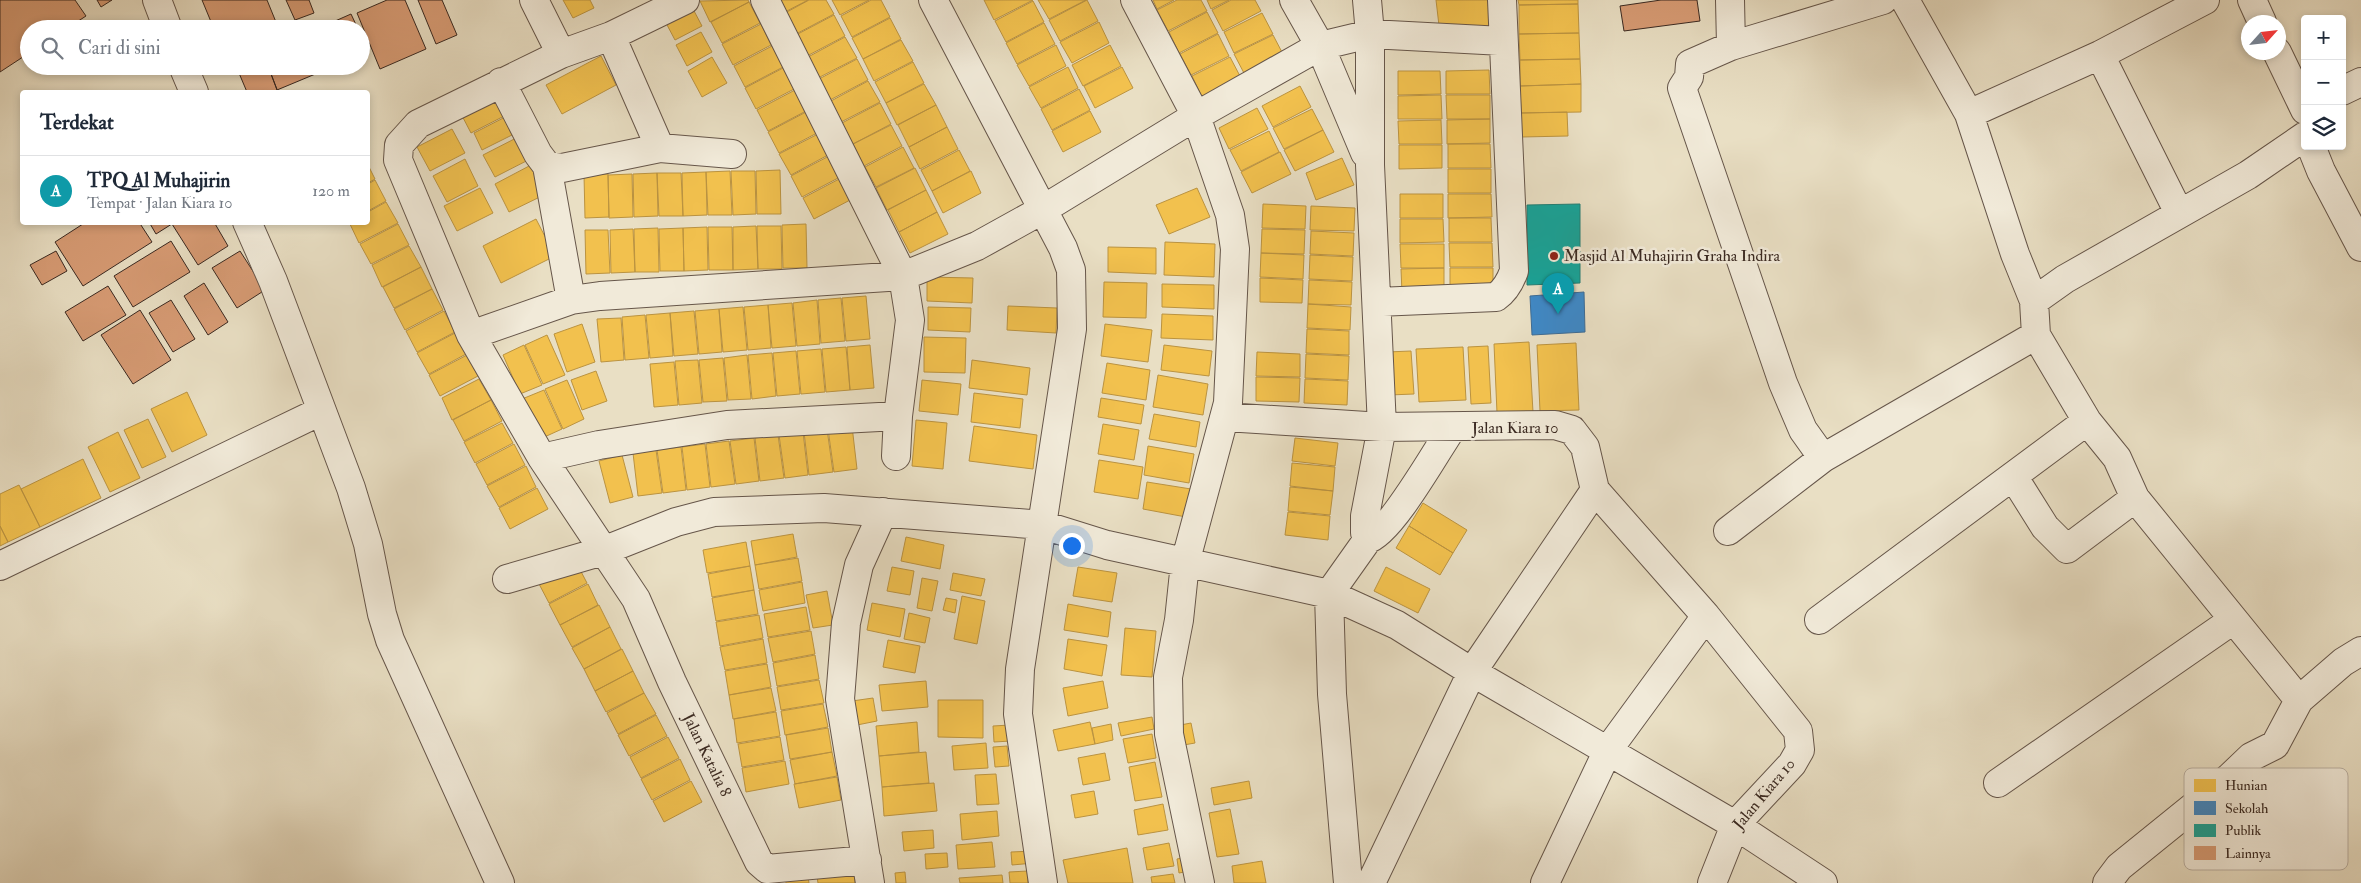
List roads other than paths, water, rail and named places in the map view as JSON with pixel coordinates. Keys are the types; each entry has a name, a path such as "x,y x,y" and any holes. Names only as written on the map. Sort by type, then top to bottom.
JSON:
{"street":[{"path":"156,0 164,20"},
{"path":"534,0 561,54"},
{"name":"Jalan Katalia 8","path":"685,0 611,36 561,54 418,124 399,144 398,160 471,335 542,458 636,599 672,682 759,862 767,869 868,871"},
{"path":"765,0 903,276 910,320 898,416 896,456"},
{"path":"933,0 1063,248 1071,270 1072,329 1020,669 1018,714 1043,883"},
{"path":"1135,0 1196,116 1230,216 1236,249 1226,417 1185,563 1168,677 1169,734 1200,883"},
{"path":"1294,0 1320,46 1370,165"},
{"path":"1367,0 1370,34 1370,165 1382,427 1366,516 1365,533 1368,539"},
{"path":"1377,302 1496,297 1502,293 1512,278 1514,271 1502,0"},
{"path":"1730,0 1731,46"},
{"path":"1823,458 1803,430 1783,383 1682,88 1688,77 1690,64 1731,46 1882,0"},
{"path":"1905,0 1969,114 2015,254 2034,301 2036,335 2087,421 2117,458 2135,498 2299,700"},
{"path":"1969,114 2100,55 2205,0"},
{"path":"2252,0 2259,15"},
{"path":"471,335 571,300 600,296 903,276 977,246 1042,210 1196,116 1320,46 1370,34 1503,41"},
{"path":"611,36 660,148"},
{"path":"2100,55 2179,213"},
{"path":"2281,60 2303,105"},
{"path":"187,75 193,90"},
{"path":"501,82 538,154 547,166 571,300"},
{"path":"2346,90 2361,82"},
{"path":"2034,301 2065,279 2248,175 2301,139"},
{"path":"547,166 562,168 660,148 732,154"},
{"path":"2313,150 2321,171 2361,247"},
{"path":"248,225 273,281 351,488 365,535 382,614 390,640 500,883"},
{"path":"1728,531 1823,458 2036,335"},
{"path":"0,566 321,411"},
{"path":"542,458 599,445 727,425 898,416"},
{"name":"Jalan Kiara 10","path":"1226,417 1382,427 1452,428 1555,425 1572,430 1585,447 1595,490 1706,616 1798,731 1800,750 1792,764 1735,824 1712,883"},
{"path":"1819,620 2087,421"},
{"path":"1348,883 1332,694 1330,594 1368,539 1375,538 1389,523 1452,428"},
{"path":"2013,476 2045,527 2067,550 2135,498"},
{"path":"1371,883 1472,672 1595,490"},
{"path":"507,579 603,551 676,522 714,512 824,508 1043,525 1107,544 1185,563 1330,594 1397,625 1472,672 1735,824 1823,883"},
{"path":"868,871 840,699 846,623 859,565 883,512"},
{"path":"1545,883 1608,750 1706,616"},
{"path":"1998,783 2233,620"},
{"path":"2239,768 2251,756 2275,745 2299,700 2342,662 2361,652"},
{"path":"2107,883 2119,867 2184,814"}],"place":[{"name":"Masjid Al Muhajirin Graha Indira","path":"1554,256"},
{"name":"TPQ Al Muhajirin","path":"1558,314"}]}
